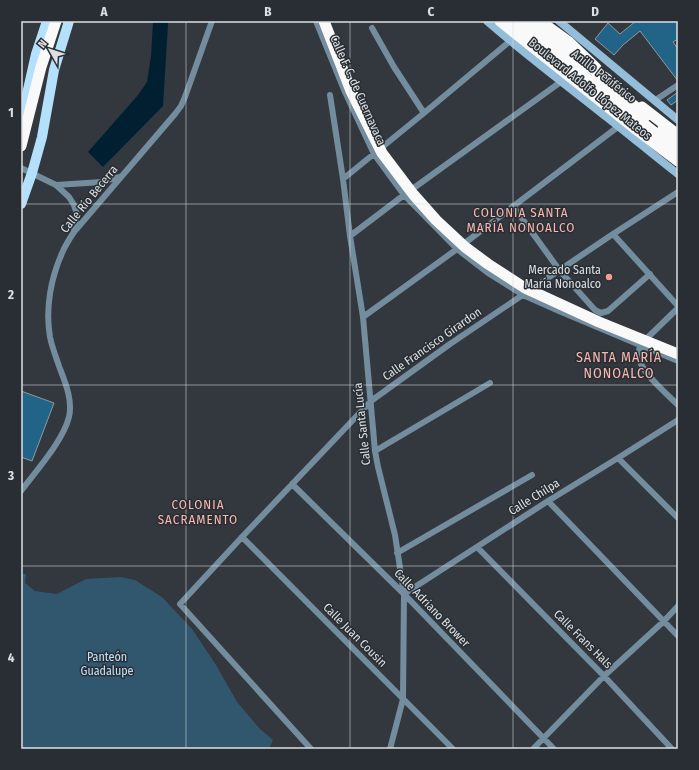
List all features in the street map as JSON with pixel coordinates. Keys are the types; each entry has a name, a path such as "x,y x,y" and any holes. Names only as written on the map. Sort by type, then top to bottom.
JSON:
{"highway":[{"path":"21,147 41,67 56,21"},
{"path":"324,21 351,91 382,153 413,194 436,220 465,247 525,288 599,322 678,354"},
{"path":"500,21 633,128 678,161"},
{"name":"Anillo Periférico","path":"514,21 678,151"},
{"path":"526,21 564,50 607,79 668,128 678,134"},
{"name":"Anillo Periférico","path":"534,21 650,120 678,141"},
{"path":"540,21 569,42 607,79"}],"main road":[{"path":"21,147 22,116 36,54 47,21"},
{"path":"21,204 32,174 42,137 54,70 69,21"},
{"name":"Boulevard Adolfo López Mateos","path":"487,21 656,158 678,174"},
{"path":"559,21 678,120"}],"street":[{"name":"Calle Río Becerra","path":"21,491 55,446 63,432 69,416 70,402 50,338 48,316 49,296 55,272 63,251 74,232 181,106 212,21"},
{"name":"Calle F. C. de Cuernavaca","path":"316,21 345,92 374,154 404,195 457,249 488,273 523,295 678,361"},
{"path":"372,28 394,67 424,113"},
{"path":"343,179 510,41"},
{"path":"350,236 404,195 562,81"},
{"path":"654,101 678,85"},
{"name":"Calle Santa Lucía","path":"330,95 363,317 375,451 394,535 404,594 403,699 390,749"},
{"path":"363,317 457,249 618,126"},
{"path":"21,168 56,185 69,197 75,210 76,219 74,232"},
{"path":"56,185 102,182 122,176"},
{"name":"Calle Francisco Girardon","path":"312,749 180,604 371,401 450,344 678,192"},
{"path":"513,206 560,271 595,310 601,313 608,311 650,274"},
{"path":"613,234 678,307 640,345 638,353 640,362 646,372 678,405"},
{"path":"375,451 490,383"},
{"name":"Calle Chilpa","path":"404,594 548,501 678,420"},
{"path":"618,458 678,518"},
{"path":"397,553 532,475"},
{"name":"Calle Adriano Brower","path":"292,484 404,594 554,749"},
{"path":"548,501 678,636"},
{"name":"Calle Juan Cousin","path":"242,537 453,749"},
{"name":"Calle Frans Hals","path":"476,547 604,676 672,749"},
{"path":"533,749 604,676 664,621 678,606"}],"green space":[{"name":"Panteón Guadalupe","path":"21,574 26,574 25,583 35,591 57,594 86,579 120,577 135,580 162,597 192,629 216,665 237,702 260,729 273,740 269,749 21,749"}],"shaded area":[{"path":"153,21 169,21 163,106 103,167 88,152 138,95 147,82 151,56"}],"building":[{"path":"636,21 678,21 678,39 673,42 678,49 678,81 640,31 623,45 614,55 595,39 608,23 620,34"},
{"path":"678,92 678,100 671,105 667,100"},
{"path":"21,391 54,403 32,461 21,457"}],"place":[{"name":"Mercado Santa María Nonoalco","path":"609,277"}],"district":[{"name":"COLONIA SANTA MARÍA NONOALCO","path":"521,220"},
{"name":"SANTA MARÍA NONOALCO","path":"619,366"},
{"name":"COLONIA SACRAMENTO","path":"198,512"}]}
